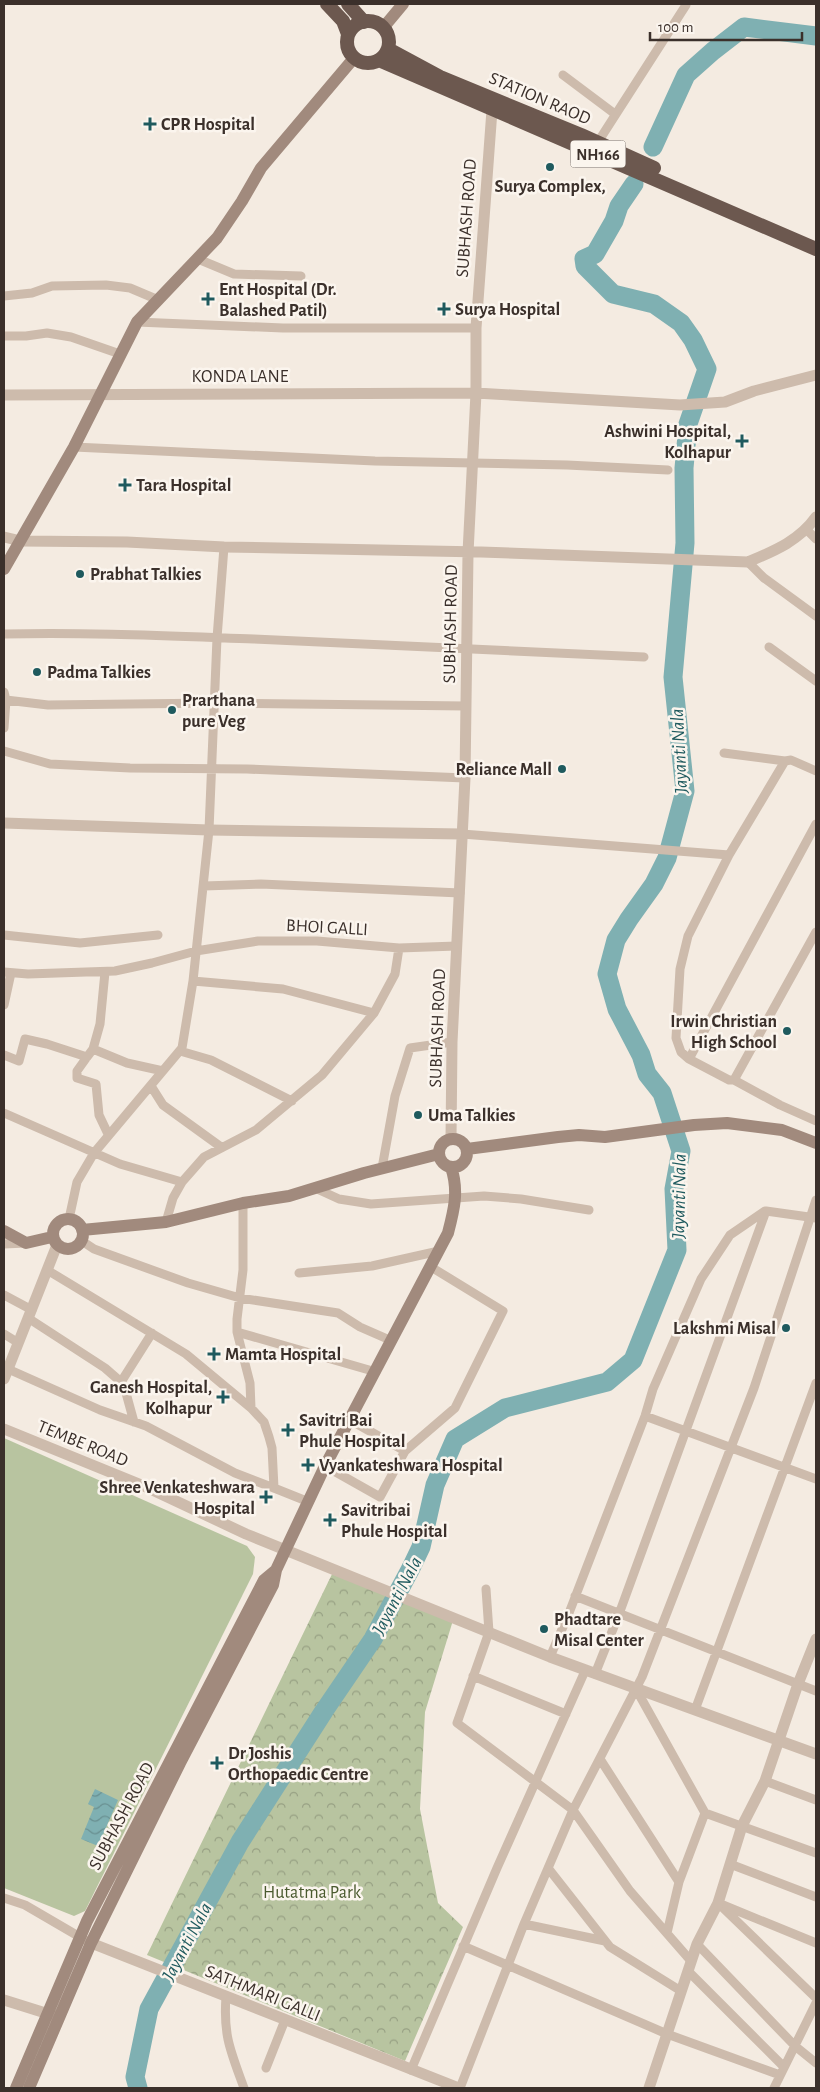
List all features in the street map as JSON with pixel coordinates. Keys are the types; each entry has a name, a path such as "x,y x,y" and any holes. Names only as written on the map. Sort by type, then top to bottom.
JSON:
{"highway":[{"path":"327,4 343,21 348,34 347,47 354,58"},
{"path":"348,4 364,22"},
{"path":"348,34 357,24 364,22 371,22 383,28 387,35 388,49 379,60"},
{"name":"STATION RAOD","path":"388,49 440,76 598,142 816,240"},
{"name":"NH166","path":"354,58 366,63 379,60 816,249"}],"main road":[{"path":"383,28 402,4"},
{"path":"4,569 74,447 137,322 217,238 261,168 354,58"},
{"path":"468,1149 579,1135 605,1137 712,1123 738,1123 782,1130 816,1143"},
{"path":"451,1139 462,1141 468,1149 467,1159 460,1166 451,1167 443,1163 439,1154 441,1145 451,1139"},
{"path":"82,1236 166,1222 243,1203 289,1196 382,1168 439,1154"},
{"name":"SUBHASH ROAD","path":"16,2088 91,1943 180,1763 273,1585 276,1570 325,1466 448,1233 456,1196 455,1180 451,1167"},
{"path":"69,1219 77,1222 82,1236 76,1248 68,1250 55,1241 52,1232 56,1224 69,1219"},
{"path":"4,1231 26,1243 55,1241"},
{"name":"SUBHASH ROAD","path":"29,2088 79,1937 264,1580 276,1570"}],"street":[{"path":"598,142 686,5"},
{"path":"563,75 615,114"},
{"name":"SUBHASH ROAD","path":"451,1139 452,1042 465,778 468,553 474,462 476,328 492,110"},
{"path":"198,258 234,274 301,276"},
{"path":"4,296 32,293 52,286 106,285 130,288 156,300"},
{"path":"137,322 283,328 476,328"},
{"path":"4,336 48,333 70,336 120,354"},
{"name":"KONDA LANE","path":"4,394 476,393 680,405 725,402 754,391 816,375"},
{"path":"74,447 375,461 474,462 668,470"},
{"path":"4,537 21,541 127,542 224,547 748,562 779,549 807,530 816,517"},
{"path":"807,530 816,538"},
{"path":"69,1219 77,1182 94,1153 182,1048 194,981 209,830 217,638 224,547"},
{"path":"748,562 764,578 816,616"},
{"path":"4,634 37,633 217,638 644,657"},
{"path":"769,647 816,681"},
{"path":"4,728 5,696 48,705 214,703 466,706"},
{"path":"4,751 50,764 465,778"},
{"path":"724,753 785,761 791,760 816,771"},
{"path":"785,761 729,855 688,936 680,969 676,1038 681,1052 689,1058 729,1080 734,1080 780,1106 816,1122"},
{"path":"4,823 209,830 462,834 729,855"},
{"path":"689,1058 816,824"},
{"path":"204,886 260,884 460,893"},
{"path":"734,1080 816,932"},
{"path":"4,934 80,943 158,935"},
{"name":"BHOI GALLI","path":"7,972 105,972 152,963 196,951 258,941 317,941 399,948 457,946"},
{"path":"166,1222 182,1182 204,1157 256,1130 292,1102 322,1075 374,1013 395,974 399,948"},
{"path":"4,1005 7,972"},
{"path":"105,972 100,1024 90,1053 77,1072 77,1078 96,1084 99,1115 108,1134"},
{"path":"194,981 283,989 374,1013"},
{"path":"4,1055 20,1061 25,1040 90,1053 163,1071"},
{"path":"382,1168 395,1096 410,1048 452,1042"},
{"path":"180,1051 211,1060 292,1102"},
{"path":"151,1086 163,1105 221,1147"},
{"path":"4,1113 120,1164 182,1182"},
{"path":"315,1188 339,1199 371,1204 456,1196 484,1196 521,1199 589,1210"},
{"path":"460,2088 524,1924 573,1810 636,1689 660,1630 754,1388 814,1217 816,1200"},
{"path":"243,1203 243,1260 236,1319 237,1332 250,1384 251,1408"},
{"path":"550,1657 654,1390 701,1279 730,1235 766,1211 814,1217"},
{"path":"411,2070 566,1714 620,1614 766,1211"},
{"path":"82,1236 94,1249 188,1283 240,1298 338,1314 360,1327 392,1341"},
{"path":"55,1241 47,1270 17,1342 6,1374 134,1422 240,1476 309,1502"},
{"path":"4,1244 26,1243"},
{"path":"299,1273 372,1266 439,1251"},
{"path":"325,1466 380,1497 405,1451 455,1408 504,1311 431,1267"},
{"path":"47,1270 206,1368 251,1408 264,1422 269,1437 272,1448 274,1488"},
{"path":"4,1295 121,1382 134,1422"},
{"path":"237,1332 376,1372"},
{"path":"121,1382 152,1333"},
{"path":"4,1334 17,1342"},
{"path":"695,1710 816,1383"},
{"path":"645,1416 816,1479"},
{"path":"350,1420 405,1451"},
{"name":"TEMBE ROAD","path":"4,1429 144,1486 246,1534 550,1657 816,1754"},
{"path":"486,1589 489,1632 457,1723 573,1810 630,1891 667,1933 690,1966 782,2071"},
{"path":"575,1596 816,1691"},
{"path":"649,2088 697,1944 718,1903 742,1826 765,1781 798,1684 816,1639"},
{"path":"474,1676 566,1714"},
{"path":"636,1689 704,1813 816,1854"},
{"path":"600,1759 680,1882"},
{"path":"765,1781 816,1800"},
{"path":"667,1933 680,1882 704,1813"},
{"path":"730,1864 816,1896"},
{"path":"548,1868 610,1947 681,1991"},
{"name":"SATHMARI GALLI","path":"4,1898 25,1905 91,1943 460,2088"},
{"path":"718,1903 816,1943"},
{"path":"718,1903 816,1998"},
{"path":"524,1924 605,1941"},
{"path":"697,1944 795,2046 816,2063"},
{"path":"464,1946 667,2034 782,2071"},
{"path":"226,1997 224,2017 226,2038 244,2088"},
{"path":"4,2000 53,2015"},
{"path":"774,2088 816,2003"},
{"path":"266,2068 285,2020"}],"green space":[{"path":"4,1438 247,1546 255,1557 253,1574 85,1911 74,1916 4,1888"},
{"name":"Hutatma Park","path":"334,1570 454,1617 425,1712 420,1809 438,1903 463,1927 405,2061 147,1955"}],"water":[{"path":"95,1789 118,1800 98,1846 81,1839 94,1807 88,1804"}],"waterway":[{"name":"Jayanti Nala","path":"653,147 686,75 744,27 816,36"},
{"name":"Jayanti Nala","path":"138,2088 135,2077 149,2009 240,1842 324,1711 373,1639 421,1547 435,1485 455,1439 505,1408 607,1382 633,1360 677,1250 674,1189 681,1151 662,1093 647,1074 641,1055 617,1009 607,974 616,940 654,884 667,858 685,791 673,677 685,543 684,468 688,424 707,369 693,340 681,323 654,304 613,294 585,266 584,259 595,254 614,221 619,206 634,184"}],"place":[{"name":"CPR Hospital","path":"150,124"},
{"name":"Surya Complex,","path":"550,167"},
{"name":"Ent Hospital (Dr. Balashed Patil)","path":"208,299"},
{"name":"Surya Hospital","path":"444,309"},
{"name":"Ashwini Hospital, Kolhapur","path":"742,441"},
{"name":"Tara Hospital","path":"125,485"},
{"name":"Prabhat Talkies","path":"80,574"},
{"name":"Padma Talkies","path":"37,672"},
{"name":"Prarthana pure Veg","path":"172,710"},
{"name":"Reliance Mall","path":"562,769"},
{"name":"Irwin Christian High School","path":"787,1031"},
{"name":"Uma Talkies","path":"418,1115"},
{"name":"Lakshmi Misal","path":"786,1328"},
{"name":"Mamta Hospital","path":"214,1354"},
{"name":"Ganesh Hospital, Kolhapur","path":"223,1397"},
{"name":"Savitri Bai Phule Hospital","path":"288,1430"},
{"name":"Vyankateshwara Hospital","path":"308,1465"},
{"name":"Shree Venkateshwara Hospital","path":"266,1497"},
{"name":"Savitribai Phule Hospital","path":"330,1520"},
{"name":"Phadtare Misal Center","path":"544,1629"},
{"name":"Dr Joshis Orthopaedic Centre","path":"217,1763"}]}
